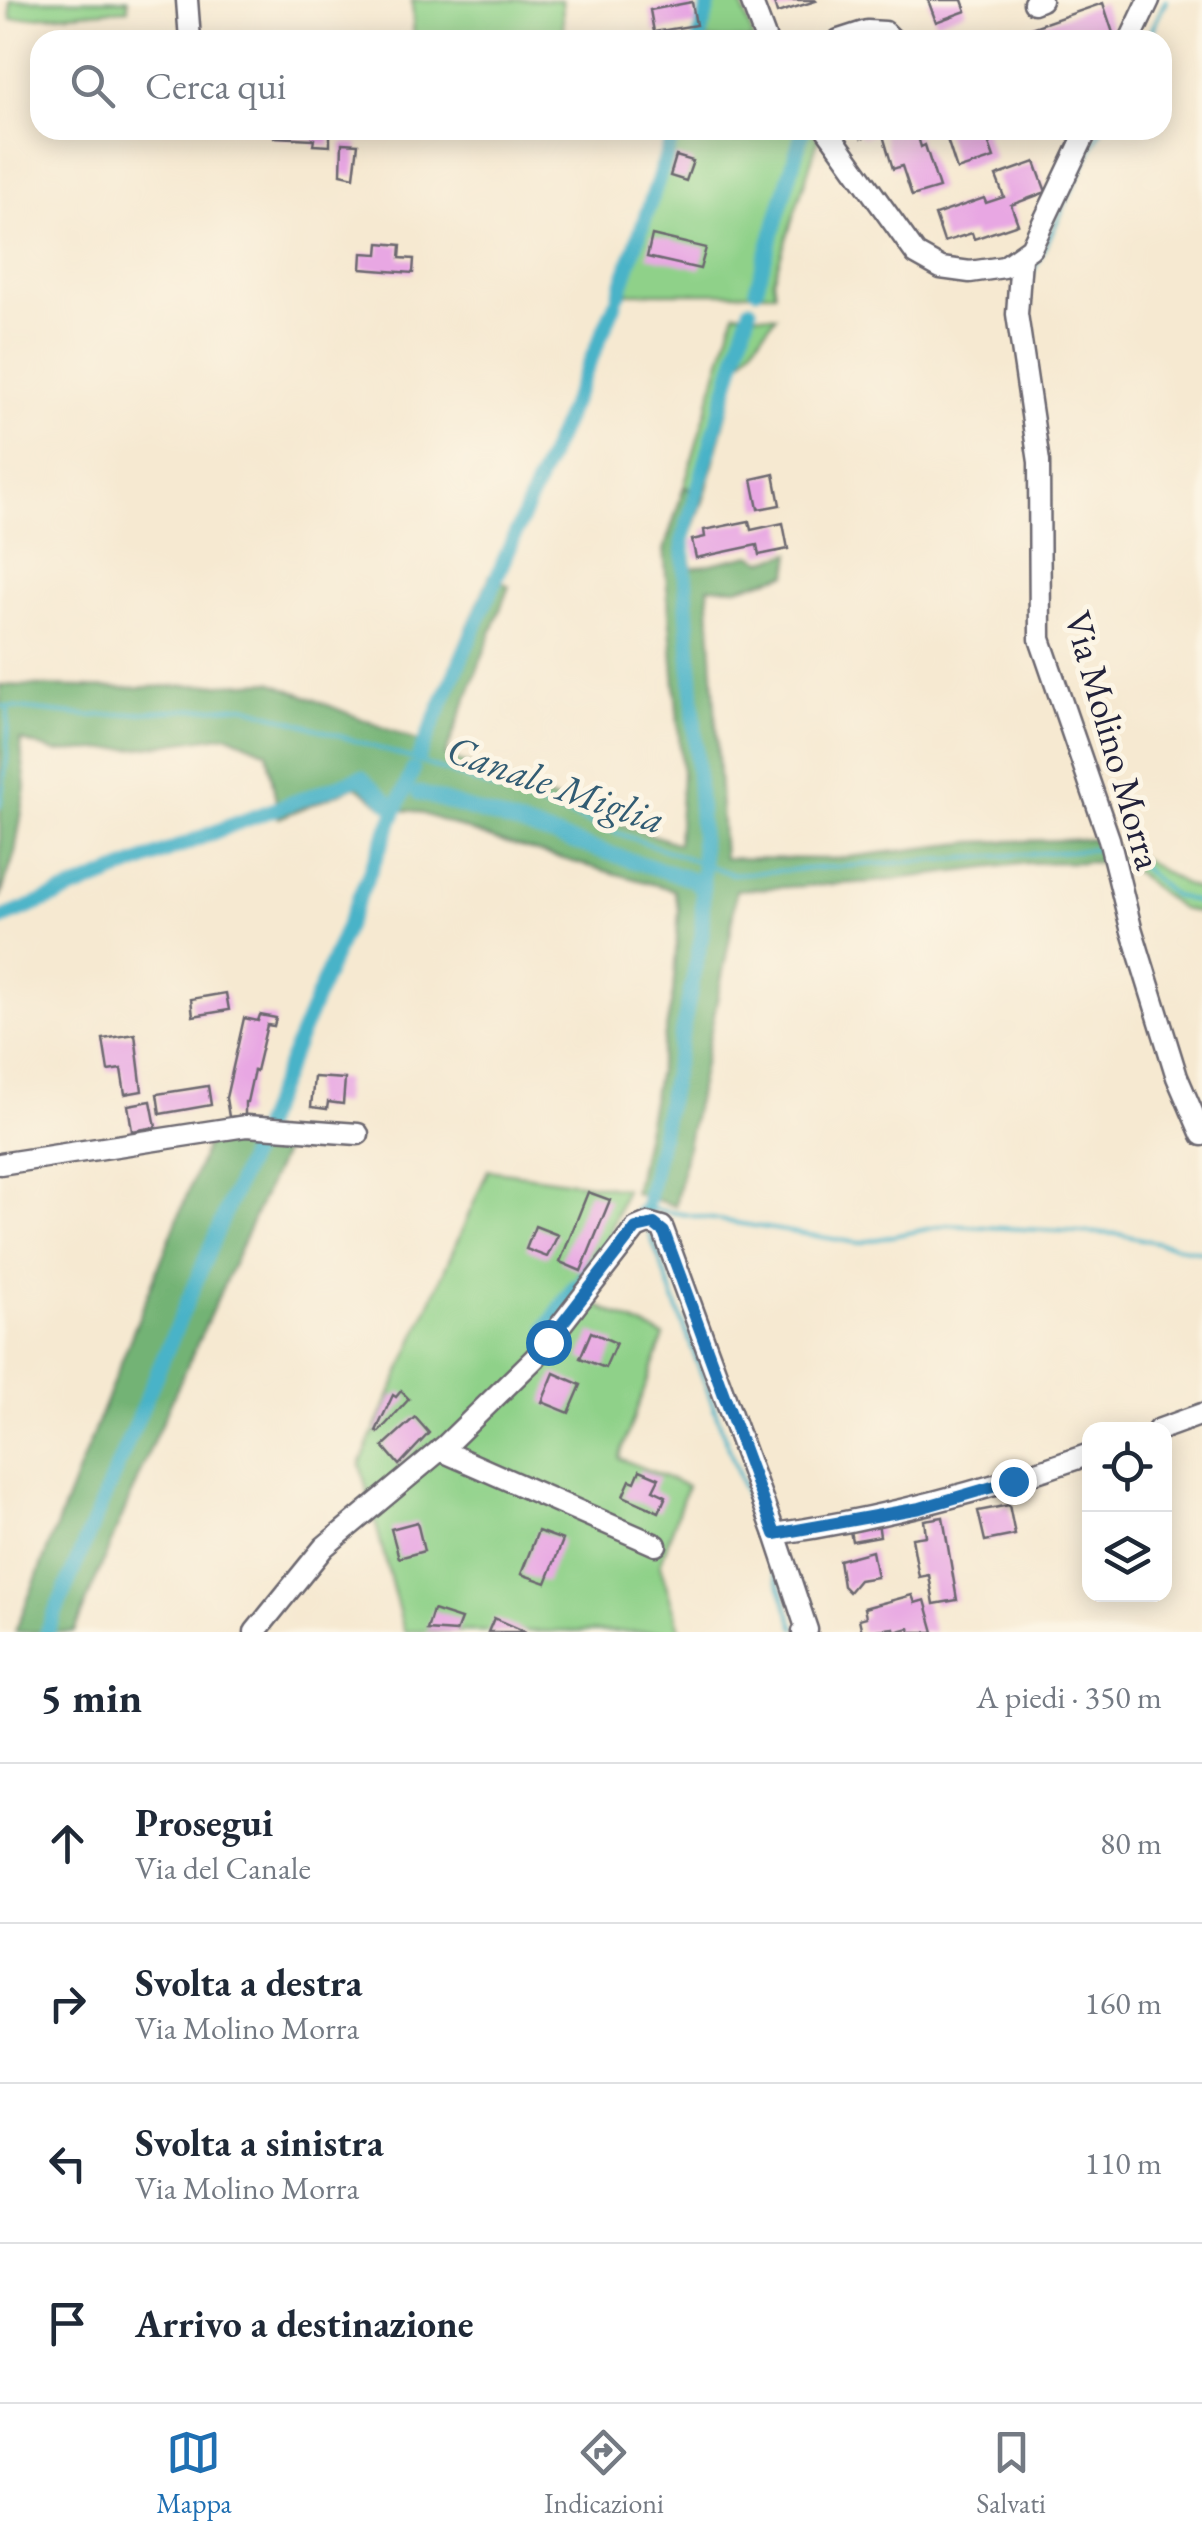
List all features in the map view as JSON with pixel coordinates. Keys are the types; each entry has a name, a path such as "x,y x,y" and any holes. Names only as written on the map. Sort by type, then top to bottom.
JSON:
{"street":[{"path":"187,0 189,30"},
{"path":"751,0 762,30"},
{"path":"1135,30 1149,0"},
{"path":"834,140 916,254 941,268 970,272 1004,268 1020,258"},
{"name":"Via Molino Morra","path":"1082,140 1031,248 1020,258 1017,314 1039,462 1040,638 1109,838 1176,1076 1202,1135"},
{"path":"0,1164 262,1128 358,1134"},
{"path":"255,1632 324,1547 440,1450 535,1358 636,1228 654,1224 664,1232 775,1534 807,1630 803,1632"},
{"path":"1172,1425 1202,1414"},
{"path":"440,1450 656,1545"},
{"path":"775,1534 920,1508 1006,1484 1082,1457"}],"green space":[{"path":"10,0 128,0 128,9 11,19"},
{"path":"412,0 562,0 564,30 414,30"},
{"path":"715,0 740,0 750,30 706,30"},
{"path":"674,140 818,140 773,280 775,293 626,293"},
{"path":"735,312 776,316 740,363 705,496 684,487"},
{"path":"684,487 705,496 688,543 692,568 751,555 763,561 791,553 788,574 737,588 708,587 724,858 831,859 973,842 1102,839 1109,862 1028,863 874,882 736,890 730,937 675,1206 634,1193 673,993 679,909 674,890 495,840 415,811 389,810 356,786 279,818 267,752 228,735 140,748 56,752 20,740 26,787 15,853 0,898 0,685 125,688 271,682 419,742 490,575 509,586 445,756 678,844 682,773 664,550"},
{"path":"1120,845 1202,891 1202,913 1181,909 1122,862"},
{"path":"243,1130 290,1137 153,1442 74,1632 15,1632 210,1136"},
{"path":"488,1170 625,1189 587,1301 664,1336 619,1458 687,1486 660,1565 681,1632 404,1631 360,1464"}],"building":[{"path":"773,0 815,0 816,1 777,13"},
{"path":"928,0 962,0 966,11 936,22"},
{"path":"692,2 696,25 654,30 650,10"},
{"path":"1103,3 1112,30 1025,30"},
{"path":"314,140 330,140 330,146 313,145"},
{"path":"884,140 919,140 921,147 925,145 939,188 912,196 902,166 893,169"},
{"path":"947,140 988,140 994,158 957,170"},
{"path":"342,143 358,144 354,177 341,174"},
{"path":"676,156 693,161 686,181 670,176"},
{"path":"1035,162 1046,192 1011,205 1018,224 974,239 972,233 944,242 935,215 984,198 986,203 1004,197 996,176"},
{"path":"652,235 706,248 700,269 647,257"},
{"path":"379,243 401,245 400,258 414,259 413,273 361,269 362,253 378,254"},
{"path":"774,474 780,505 758,509 752,479"},
{"path":"749,521 751,530 783,523 788,549 759,555 757,545 696,558 692,540 705,537 704,530"},
{"path":"226,993 229,1010 193,1016 191,999"},
{"path":"260,1015 276,1018 274,1026 267,1025 245,1102 245,1115 229,1117 226,1098 244,1018 258,1021"},
{"path":"135,1034 142,1091 125,1094 121,1069 108,1071 103,1039"},
{"path":"314,1077 345,1079 343,1104 328,1102 327,1109 311,1107"},
{"path":"208,1086 211,1105 160,1114 157,1094"},
{"path":"151,1101 156,1127 132,1131 128,1105"},
{"path":"588,1192 610,1200 581,1271 560,1262"},
{"path":"535,1226 558,1235 547,1257 526,1249"},
{"path":"591,1332 616,1343 605,1368 580,1358"},
{"path":"554,1373 581,1385 569,1413 542,1402"},
{"path":"401,1391 409,1399 378,1433 393,1395 396,1397"},
{"path":"415,1417 429,1433 399,1465 383,1446"},
{"path":"640,1470 659,1478 653,1490 666,1496 659,1512 623,1496"},
{"path":"1009,1505 1015,1535 985,1541 978,1511"},
{"path":"943,1517 957,1600 934,1604 929,1575 919,1577 912,1538 926,1536 924,1520"},
{"path":"417,1522 424,1551 399,1558 391,1529"},
{"path":"878,1522 880,1536 852,1541 849,1526"},
{"path":"538,1531 563,1540 546,1583 521,1574"},
{"path":"872,1551 877,1577 859,1580 849,1592 843,1586 839,1560"},
{"path":"912,1595 915,1603 925,1600 934,1632 910,1632 909,1628 895,1632 894,1628 862,1632 859,1619 866,1617 864,1608"},
{"path":"433,1610 461,1619 456,1632 427,1630"},
{"path":"494,1618 526,1632 488,1632"}],"waterway":[{"path":"702,30 710,0"},
{"path":"1152,30 1166,0"},
{"path":"619,294 672,140"},
{"path":"756,289 800,140"},
{"path":"1030,278 1096,140"},
{"path":"419,756 615,304"},
{"path":"584,1276 646,1208 702,935 703,865 683,540 750,309"},
{"name":"Canale Miglia","path":"0,706 90,716 245,706 400,755 732,874 1101,849"},
{"path":"0,807 7,759 8,708"},
{"path":"47,1632 413,770"},
{"path":"0,919 361,777 396,809"},
{"path":"419,793 693,880 703,890"},
{"name":"Canale Miglia","path":"1123,855 1173,895 1202,904"},
{"path":"646,1208 858,1243 947,1225 1118,1234 1202,1252"},
{"path":"650,1234 795,1628"},
{"path":"547,1328 575,1286"}],"route":[{"path":"548,1342 636,1228 654,1224 664,1232 775,1534 920,1508 1013,1481"}]}
